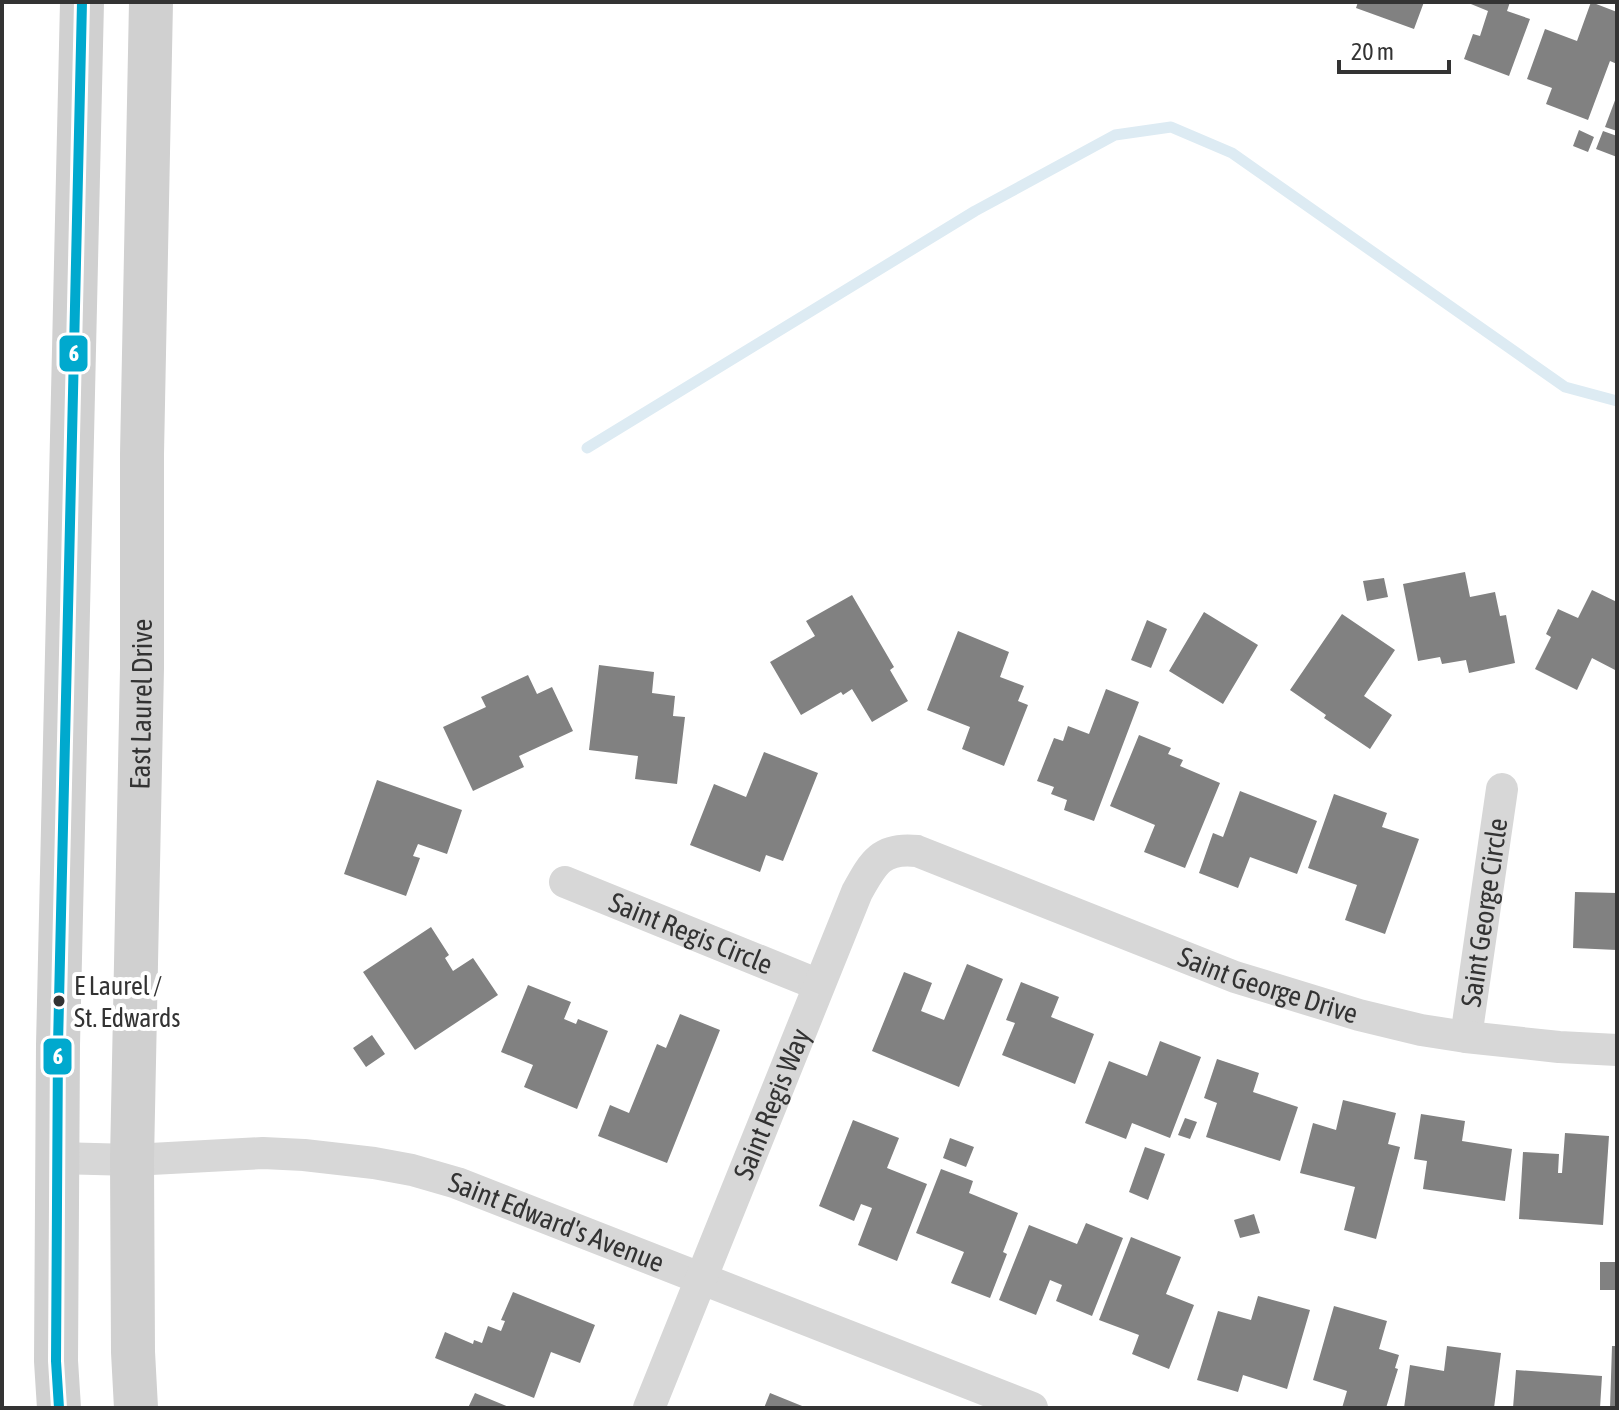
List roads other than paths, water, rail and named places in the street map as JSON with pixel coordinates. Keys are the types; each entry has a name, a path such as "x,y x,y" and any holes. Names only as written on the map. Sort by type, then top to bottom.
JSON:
{"main road":[{"path":"59,1408 56,1361 58,1030 82,2"},
{"name":"East Laurel Drive","path":"136,1408 132,1160 151,2"}],"street":[{"name":"Saint George Circle","path":"1466,1037 1502,789"},
{"name":"Saint Regis Way","path":"649,1408 857,892 868,872 890,852 901,849 934,857"},
{"name":"Saint George Drive","path":"934,857 1235,977 1359,1015 1466,1037 1617,1050"},
{"name":"Saint Regis Circle","path":"565,882 819,985"},
{"name":"Saint Edward's Avenue","path":"57,1158 132,1160 263,1153 339,1158 412,1170 457,1183 1032,1408"}],"waterway":[{"path":"587,448 975,211 1115,135 1171,127 1232,153 1565,387 1617,401"}],"place":[{"name":"E Laurel / St. Edwards","path":"59,1001"}]}
